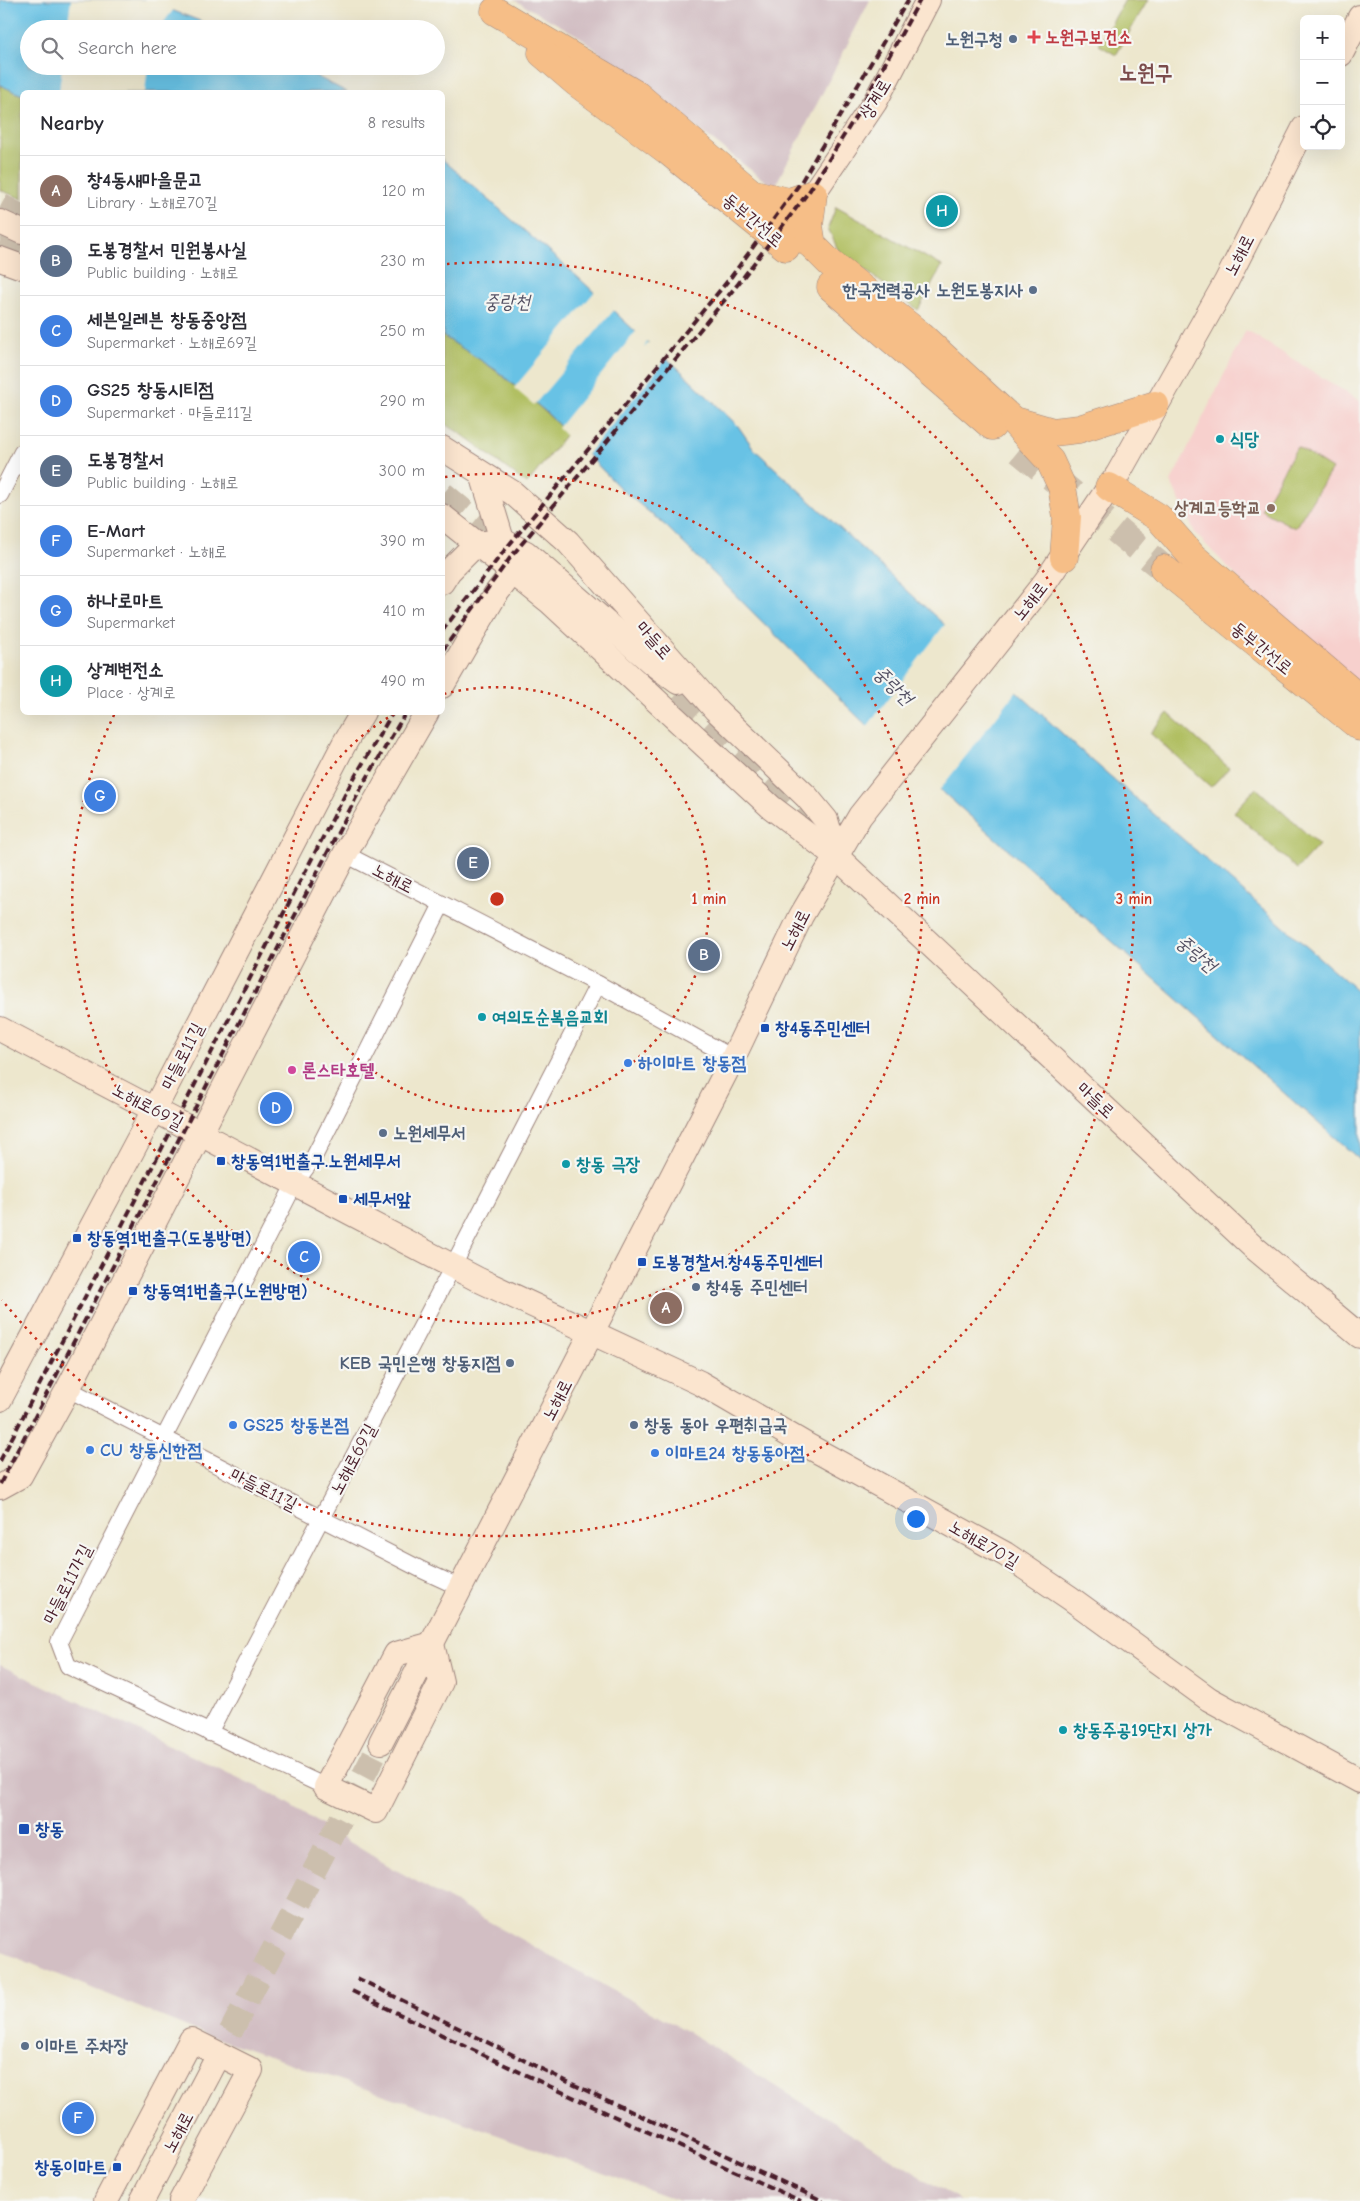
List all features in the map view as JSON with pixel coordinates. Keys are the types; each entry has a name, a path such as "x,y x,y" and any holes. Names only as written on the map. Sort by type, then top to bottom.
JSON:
{"highway":[{"path":"487,6 638,94 812,245 830,263 919,334 1032,439 1050,461 1062,487 1067,517 1064,557"},
{"name":"동부간선로","path":"487,6 577,83 668,151 760,225 1019,450"},
{"path":"753,194 789,202 813,194 809,226 812,245"},
{"path":"1012,420 1052,432 1080,429 1155,405"},
{"path":"1109,488 1158,517 1193,557 1360,699"},
{"name":"동부간선로","path":"1164,569 1360,727"}],"main road":[{"name":"상계로","path":"813,194 875,102 928,0"},
{"path":"1345,46 1360,18"},
{"name":"노해로","path":"381,1742 732,1058 801,916 860,816 1046,581 1109,488 1226,282 1300,136"},
{"path":"0,222 20,231"},
{"path":"0,259 20,266"},
{"name":"마들로","path":"445,450 513,493 568,542 715,709 807,798 826,820 837,857"},
{"path":"445,681 484,615 512,573 482,474"},
{"name":"마들로","path":"445,518 548,601 771,807 837,857 1251,1245 1360,1336"},
{"path":"445,577 476,544 503,541 526,553 651,662 715,709"},
{"path":"484,615 508,597 524,595 548,601"},
{"name":"마들로11길","path":"0,1399 154,1110 339,753 361,715"},
{"path":"0,1487 20,1476 68,1389 345,854 425,715"},
{"name":"노해로69길","path":"0,1030 453,1266 592,1332"},
{"name":"노해로70길","path":"592,1332 700,1383 818,1452 1005,1554 1070,1598 1209,1699 1360,1781"},
{"path":"432,1644 441,1682 376,1811 326,1787 396,1654 432,1644"},
{"path":"106,2201 191,2040 251,2070 181,2201"},
{"name":"노해로","path":"142,2201 214,2064"}],"street":[{"path":"0,495 20,456"},
{"name":"노해로","path":"345,854 598,984 732,1058"},
{"path":"165,1437 295,1183 314,1157 442,904"},
{"name":"노해로69길","path":"321,1518 598,984"},
{"name":"마들로11길","path":"68,1389 422,1570 461,1588"},
{"name":"마들로11가길","path":"165,1437 59,1642 68,1666 326,1787"},
{"path":"209,1733 321,1518"}],"shaded area":[{"path":"514,0 870,0 774,188 577,35"},
{"name":"상계고등학교","path":"1246,330 1360,401 1360,686 1259,600 1195,533 1171,482"},
{"path":"0,1665 264,1790 394,1869 697,2037 960,2201 680,2201 426,2109 207,2035 0,1951"}],"green space":[{"path":"1125,0 1148,0 1116,55 1099,45"},
{"path":"0,85 20,94 20,198 0,190"},
{"path":"836,207 942,266 918,310 838,250 828,228"},
{"path":"445,338 508,380 567,433 527,484 460,433 445,424"},
{"path":"1297,447 1332,469 1295,528 1261,510"},
{"path":"1168,713 1229,768 1211,787 1150,733"},
{"path":"1256,788 1319,845 1297,869 1234,812"}],"water":[{"path":"0,0 145,0 197,20 20,20 20,75 314,75 343,90 20,90 20,94 0,85"},
{"name":"중랑천","path":"445,162 580,279 639,335 679,369 738,426 754,449 1079,749 1360,993 1360,1160 860,719 666,526 621,489 546,412 496,370 445,337"}],"pier":[{"path":"71,0 152,0 175,8 165,20 68,20"},
{"path":"61,75 147,75 145,90 59,90"},
{"path":"596,290 615,309 534,405 514,388"},
{"path":"637,330 648,340 644,348 650,341 668,357 586,456 558,428"},
{"path":"946,623 1018,689 938,792 866,728"}],"tunnel":[{"path":"0,207 20,218"},
{"path":"0,240 20,247"},
{"path":"1019,450 1164,569"},
{"path":"445,498 514,555"},
{"path":"612,641 815,830"},
{"path":"214,2064 381,1742"}],"railway":[{"path":"445,627 504,551 731,277 801,182 908,0"},
{"path":"445,647 510,558 738,284 810,190 856,116 920,0"},
{"path":"0,1461 350,785 391,715"},
{"path":"0,1484 360,790 404,715"},
{"path":"357,1978 566,2081 823,2201"},
{"path":"352,1991 575,2098 801,2201"}],"place":[{"name":"노원구보건소","path":"1034,37"},
{"name":"노원구청","path":"1013,39"},
{"name":"상계변전소","path":"942,211"},
{"name":"한국전력공사 노원도봉지사","path":"1033,290"},
{"name":"식당","path":"1220,439"},
{"name":"상계고등학교","path":"1271,508"},
{"name":"하나로마트","path":"100,796"},
{"name":"도봉경찰서","path":"473,863"},
{"name":"도봉경찰서 민원봉사실","path":"704,955"},
{"name":"여의도순복음교회","path":"482,1017"},
{"name":"창4동주민센터","path":"765,1028"},
{"name":"하이마트 창동점","path":"628,1063"},
{"name":"론스타호텔","path":"292,1070"},
{"name":"GS25 창동시티점","path":"276,1108"},
{"name":"노원세무서","path":"383,1133"},
{"name":"창동역1번출구.노원세무서","path":"221,1161"},
{"name":"창동 극장","path":"566,1164"},
{"name":"세무서앞","path":"343,1199"},
{"name":"창동역1번출구(도봉방면)","path":"77,1238"},
{"name":"세븐일레븐 창동중앙점","path":"304,1257"},
{"name":"도봉경찰서.창4동주민센터","path":"642,1262"},
{"name":"창4동 주민센터","path":"696,1287"},
{"name":"창동역1번출구(노원방면)","path":"133,1291"},
{"name":"창4동새마을문고","path":"666,1308"},
{"name":"KEB 국민은행 창동지점","path":"510,1363"},
{"name":"GS25 창동본점","path":"233,1425"},
{"name":"창동 동아 우편취급국","path":"634,1425"},
{"name":"CU 창동신한점","path":"90,1450"},
{"name":"이마트24 창동동아점","path":"655,1453"},
{"name":"창동주공19단지 상가","path":"1063,1730"},
{"name":"창동","path":"24,1829"},
{"name":"이마트 주차장","path":"25,2046"},
{"name":"E-Mart","path":"78,2118"},
{"name":"창동이마트","path":"117,2167"}],"district":[{"name":"노원구","path":"1146,72"}]}
